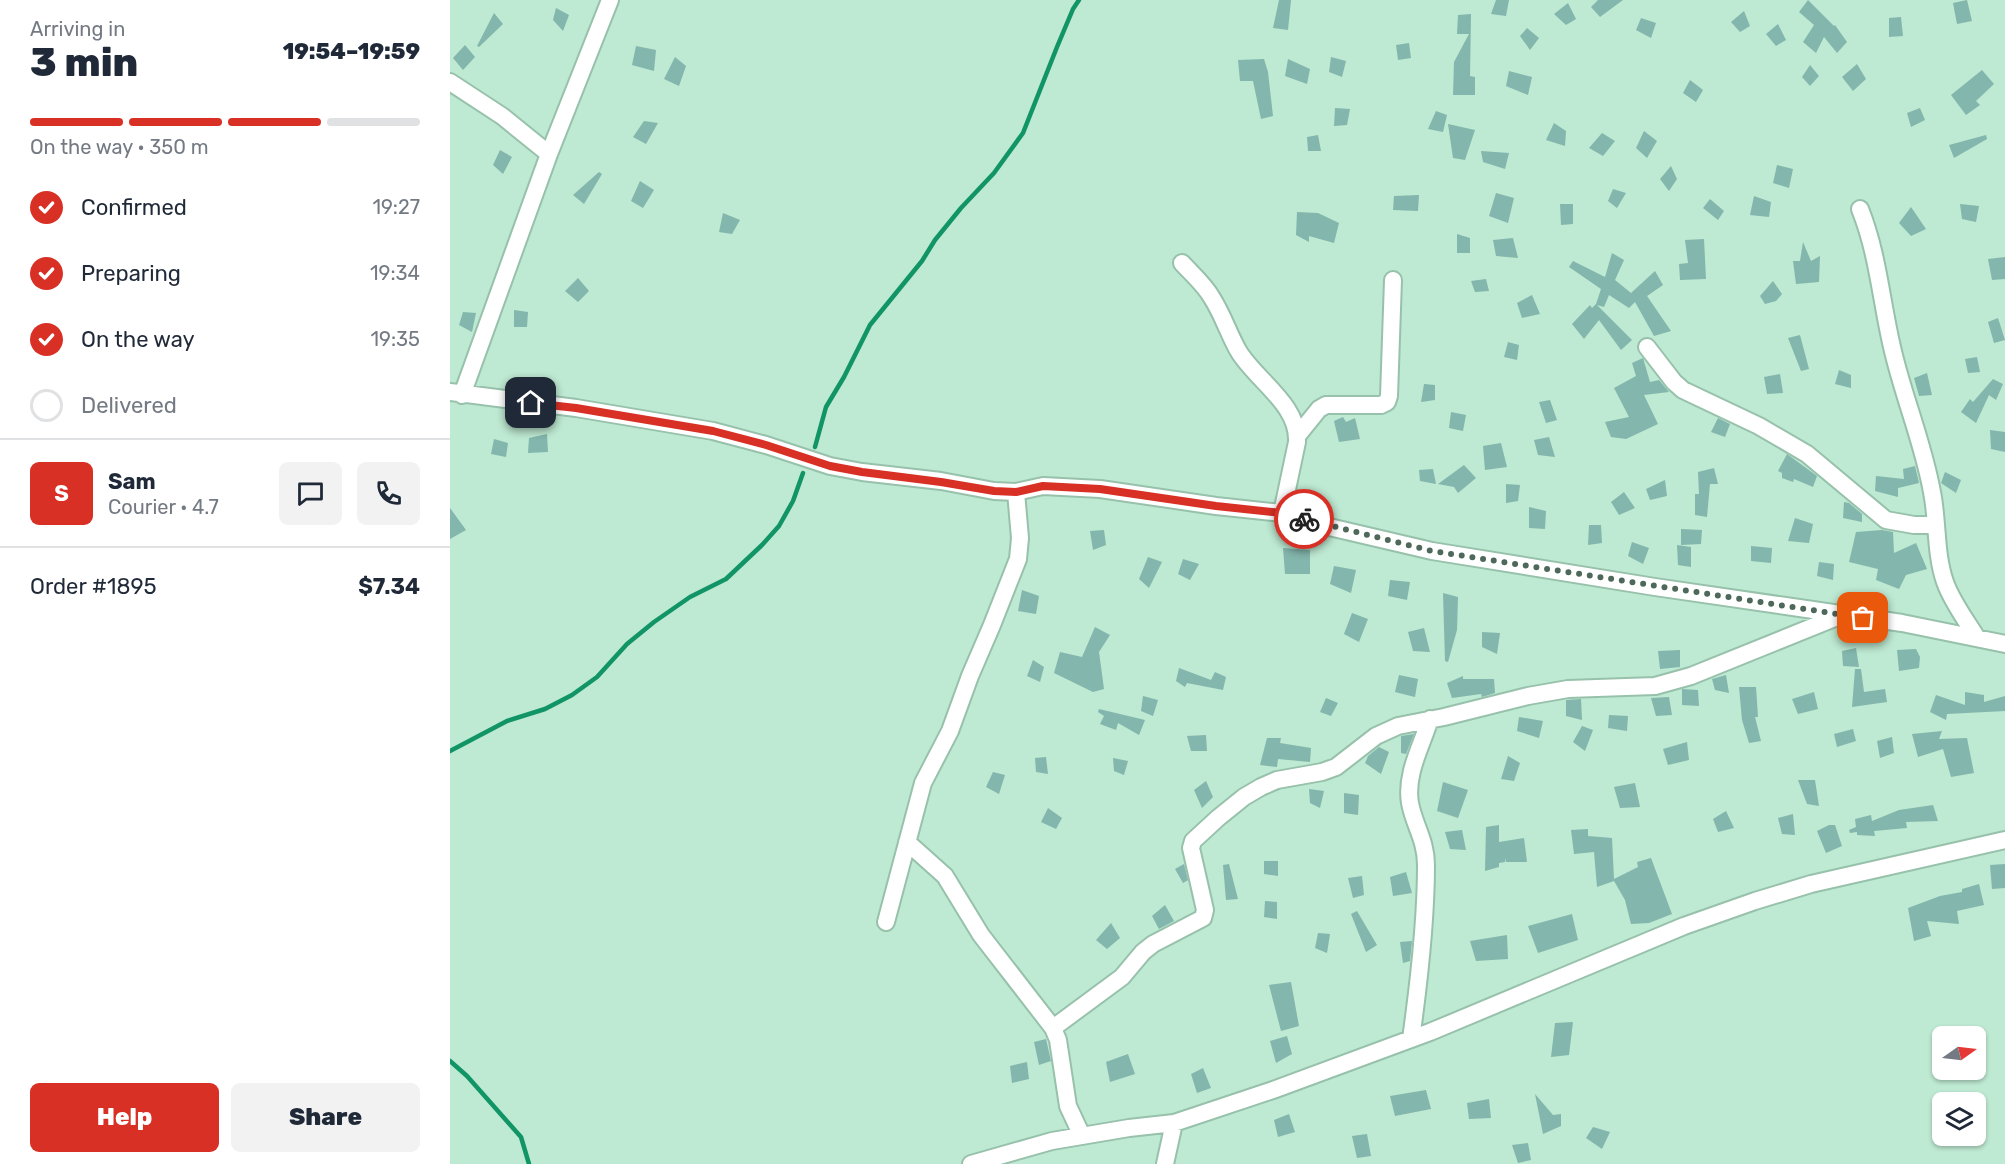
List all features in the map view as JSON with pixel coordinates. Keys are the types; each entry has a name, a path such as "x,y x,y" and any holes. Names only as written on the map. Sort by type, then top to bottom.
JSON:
{"street":[{"path":"610,0 456,394 576,408 713,431 830,466 994,491 1016,492 1043,486 1100,489 1282,513 1325,526 1432,551 1949,631 2005,644"},
{"path":"450,82 502,116 549,154"},
{"path":"1860,209 1869,232 1879,274 1892,346 1925,462 1945,583 1977,638"},
{"path":"1182,263 1211,296 1238,350 1248,365 1283,404 1293,420 1298,435"},
{"path":"1282,513 1298,435 1319,409 1335,403 1381,405 1387,402 1393,280"},
{"path":"1647,347 1683,390 1759,426 1807,454 1886,520 1914,525 1936,525"},
{"path":"886,922 923,783 950,731 1018,559 1020,538 1016,492"},
{"path":"1053,1028 1122,977 1143,951 1203,918 1205,910 1191,848 1193,841 1244,797 1261,787 1277,780 1322,772 1336,767 1376,736 1398,726 1568,689 1655,686 1690,676 1843,615"},
{"path":"1411,1039 1420,962 1426,863 1419,828 1410,803 1409,787 1411,774 1431,719"},
{"path":"971,1164 1052,1142 1129,1128 1174,1123 1273,1090 1411,1039 1684,926 1755,901 1811,884 2005,840"},
{"path":"907,842 945,876 981,935 1053,1028 1058,1040 1068,1106 1082,1136"},
{"path":"1165,1164 1174,1123"}],"building":[{"path":"1279,0 1291,0 1288,30 1273,28"},
{"path":"1496,0 1509,0 1506,16 1491,14"},
{"path":"1598,0 1623,0 1600,17 1591,7"},
{"path":"1808,0 1835,25 1847,42 1837,53 1824,37 1816,53 1803,42 1814,25 1799,12"},
{"path":"1967,0 1972,21 1957,24 1953,3"},
{"path":"1568,3 1576,19 1566,25 1554,14"},
{"path":"556,8 569,15 563,31 553,20"},
{"path":"1744,11 1750,26 1740,32 1731,22"},
{"path":"494,13 503,24 479,47 477,46"},
{"path":"1471,14 1470,76 1475,77 1475,95 1453,95 1454,62 1469,34 1457,34 1458,15"},
{"path":"1901,17 1903,36 1889,37 1889,18"},
{"path":"1641,18 1656,23 1651,38 1636,30"},
{"path":"1778,24 1786,40 1776,46 1766,34"},
{"path":"1527,28 1539,38 1530,50 1520,36"},
{"path":"1409,43 1411,58 1398,60 1396,45"},
{"path":"465,45 475,57 463,70 453,58"},
{"path":"636,46 656,50 654,71 632,65"},
{"path":"675,57 686,66 679,86 664,79"},
{"path":"1331,57 1346,61 1342,77 1329,72"},
{"path":"1264,59 1268,72 1273,116 1261,119 1253,81 1240,81 1238,60"},
{"path":"1288,59 1310,69 1307,84 1285,76"},
{"path":"1857,64 1866,79 1853,91 1842,77"},
{"path":"1810,65 1819,76 1810,86 1802,77"},
{"path":"1982,70 1994,84 1976,101 1980,105 1966,115 1951,95"},
{"path":"1509,71 1532,77 1528,95 1506,86"},
{"path":"1690,80 1703,90 1696,102 1683,93"},
{"path":"1335,108 1350,109 1347,125 1334,126"},
{"path":"1920,108 1925,120 1911,127 1907,113"},
{"path":"1436,111 1447,115 1443,132 1428,129"},
{"path":"644,121 658,123 646,144 633,137"},
{"path":"1554,123 1566,131 1565,146 1546,140"},
{"path":"1448,124 1475,130 1465,160 1453,158"},
{"path":"1644,131 1657,141 1647,158 1636,148"},
{"path":"1602,133 1615,141 1603,156 1589,148"},
{"path":"1318,135 1321,151 1308,151 1307,137"},
{"path":"1986,135 1987,139 1954,158 1949,145"},
{"path":"500,150 512,157 503,174 493,165"},
{"path":"1481,151 1509,153 1505,169 1483,162"},
{"path":"1777,165 1793,169 1789,188 1773,183"},
{"path":"1671,166 1677,179 1669,191 1660,179"},
{"path":"599,172 602,174 584,204 573,195"},
{"path":"640,181 654,190 643,208 631,201"},
{"path":"1613,189 1626,193 1617,208 1608,201"},
{"path":"1496,193 1514,198 1508,223 1489,216"},
{"path":"1419,195 1418,211 1393,210 1394,196"},
{"path":"1754,196 1771,202 1769,217 1750,215"},
{"path":"1710,199 1724,211 1718,220 1703,208"},
{"path":"1560,204 1573,204 1573,224 1561,225"},
{"path":"1960,204 1979,206 1976,222 1962,219"},
{"path":"1911,207 1926,229 1911,236 1899,223"},
{"path":"1297,212 1318,213 1339,223 1334,243 1309,236 1309,242 1296,235"},
{"path":"723,213 740,220 732,234 719,232"},
{"path":"1457,234 1470,238 1470,253 1457,253"},
{"path":"1513,238 1518,258 1496,256 1493,240"},
{"path":"1704,239 1706,279 1680,280 1679,264 1688,263 1685,240"},
{"path":"1803,242 1811,261 1820,256 1819,282 1796,284 1793,261 1800,261"},
{"path":"1612,253 1624,260 1615,280 1631,293 1655,271 1663,285 1647,296 1671,331 1654,336 1635,302 1629,308 1609,295 1604,307 1597,305 1632,340 1621,350 1599,320 1584,339 1572,324 1590,305 1592,308 1596,304 1601,289 1569,267 1573,261 1605,277"},
{"path":"2005,257 2005,279 1992,280 1988,259"},
{"path":"578,278 589,291 578,302 565,291"},
{"path":"1486,279 1489,291 1475,292 1471,281"},
{"path":"1773,281 1782,294 1776,301 1765,304 1760,296"},
{"path":"1532,295 1540,314 1522,318 1517,303"},
{"path":"514,310 528,312 527,327 514,327"},
{"path":"463,312 476,313 472,332 459,325"},
{"path":"1998,318 2005,340 1994,343 1988,322"},
{"path":"1800,335 1809,369 1801,371 1788,338"},
{"path":"1508,342 1519,345 1517,360 1504,357"},
{"path":"1977,357 1980,372 1968,373 1965,359"},
{"path":"1643,358 1650,382 1659,380 1669,392 1644,395 1658,424 1626,439 1611,437 1605,422 1629,417 1614,388 1636,376 1632,363"},
{"path":"1839,370 1851,375 1851,388 1835,384"},
{"path":"1927,373 1932,395 1919,396 1914,378"},
{"path":"1780,374 1783,393 1767,394 1764,377"},
{"path":"1993,379 2003,384 1996,400 1989,395 1976,423 1961,412 1970,399 1973,402"},
{"path":"1424,384 1435,385 1435,400 1421,402"},
{"path":"1550,400 1557,420 1546,423 1539,402"},
{"path":"1451,412 1466,415 1463,431 1449,428"},
{"path":"1343,417 1346,422 1355,418 1360,439 1339,442 1334,421"},
{"path":"1718,418 1730,424 1725,437 1711,432"},
{"path":"1990,430 2005,432 2005,452 1991,449"},
{"path":"547,434 548,452 528,453 529,438"},
{"path":"1549,437 1555,457 1538,455 1534,440"},
{"path":"494,439 508,443 506,457 491,454"},
{"path":"1501,443 1507,467 1485,470 1483,446"},
{"path":"1787,454 1817,476 1813,487 1794,479 1793,482 1782,478 1782,473 1778,471"},
{"path":"1464,465 1476,478 1458,493 1454,487 1438,484"},
{"path":"1915,466 1919,483 1898,488 1898,497 1875,491 1876,476 1904,479 1903,469"},
{"path":"1714,468 1718,484 1710,484 1707,517 1695,515 1695,494 1699,494 1698,472"},
{"path":"1433,469 1436,484 1420,481 1419,470"},
{"path":"1945,472 1961,480 1956,493 1941,483"},
{"path":"1665,480 1667,496 1650,500 1646,489"},
{"path":"1506,484 1520,485 1518,501 1506,503"},
{"path":"1624,492 1635,508 1619,515 1611,502"},
{"path":"1844,502 1849,503 1862,514 1862,522 1843,518"},
{"path":"1529,507 1546,511 1545,529 1529,528"},
{"path":"450,508 466,530 450,539"},
{"path":"1795,518 1813,524 1809,543 1788,541"},
{"path":"1589,525 1601,525 1602,543 1588,545"},
{"path":"1681,529 1702,530 1701,544 1681,545"},
{"path":"1104,530 1106,545 1093,550 1090,531"},
{"path":"1882,530 1893,532 1894,553 1916,543 1927,569 1906,575 1899,589 1876,580 1878,569 1849,562 1856,532"},
{"path":"1632,542 1649,548 1643,564 1628,556"},
{"path":"1677,545 1691,547 1691,567 1678,565"},
{"path":"1751,546 1772,548 1771,563 1751,561"},
{"path":"1283,548 1310,550 1310,574 1285,574"},
{"path":"1148,557 1162,562 1149,588 1139,579"},
{"path":"1183,559 1199,564 1190,580 1178,574"},
{"path":"1819,562 1834,564 1833,580 1817,576"},
{"path":"1334,566 1356,570 1351,593 1330,584"},
{"path":"1390,580 1410,582 1407,600 1388,596"},
{"path":"1022,590 1039,596 1036,614 1018,611"},
{"path":"1443,593 1458,597 1457,630 1448,662 1445,661"},
{"path":"1352,613 1368,619 1359,642 1344,634"},
{"path":"1095,627 1110,635 1099,652 1104,689 1093,692 1054,673 1060,652 1082,657"},
{"path":"1424,628 1430,652 1413,651 1408,632"},
{"path":"1482,632 1500,633 1497,654 1482,647"},
{"path":"1856,648 1859,667 1843,666 1842,651"},
{"path":"1916,649 1920,657 1919,668 1899,671 1897,650"},
{"path":"1680,650 1680,667 1660,669 1658,651"},
{"path":"1033,660 1044,667 1040,682 1027,676"},
{"path":"1179,668 1211,680 1215,672 1226,677 1223,690 1187,683 1185,687 1176,681"},
{"path":"1855,669 1861,669 1864,692 1885,689 1887,702 1852,707"},
{"path":"1399,675 1418,679 1415,697 1395,692"},
{"path":"1726,675 1729,693 1715,690 1712,679"},
{"path":"1463,676 1463,679 1494,679 1495,693 1482,697 1481,694 1452,698 1447,683"},
{"path":"1739,687 1756,687 1758,717 1755,717 1761,741 1749,743 1742,720"},
{"path":"1682,689 1698,690 1699,706 1682,705"},
{"path":"1814,692 1818,709 1798,714 1792,699"},
{"path":"1965,692 1984,695 1984,702 2005,696 2005,711 1947,714 1946,720 1930,712 1936,695 1965,705"},
{"path":"1143,696 1158,700 1153,716 1141,711"},
{"path":"1669,697 1672,715 1656,716 1651,698"},
{"path":"1326,698 1338,703 1331,716 1320,712"},
{"path":"1581,699 1582,720 1566,716 1566,700"},
{"path":"1099,709 1145,720 1139,735 1118,723 1116,730 1100,724 1104,716 1098,712"},
{"path":"1609,715 1628,716 1627,731 1608,728"},
{"path":"1519,717 1543,721 1539,738 1517,731"},
{"path":"1582,726 1593,730 1585,751 1573,742"},
{"path":"1853,729 1856,741 1837,747 1834,734"},
{"path":"1942,731 1939,739 1967,738 1974,773 1951,777 1943,749 1918,757 1912,734"},
{"path":"1414,734 1406,754 1401,753 1401,736"},
{"path":"1206,735 1207,751 1191,751 1187,736"},
{"path":"1892,737 1894,753 1880,758 1877,741"},
{"path":"1267,738 1281,738 1280,743 1311,748 1310,762 1278,759 1277,767 1260,765"},
{"path":"1687,742 1689,760 1668,765 1663,749"},
{"path":"1379,747 1389,752 1381,774 1365,763 1368,756"},
{"path":"1508,756 1520,763 1514,781 1501,779"},
{"path":"1046,757 1048,774 1036,772 1035,758"},
{"path":"1113,758 1128,761 1124,775 1114,771"},
{"path":"993,772 1005,775 999,794 986,787"},
{"path":"1798,780 1815,780 1819,806 1807,804"},
{"path":"1206,781 1213,797 1202,808 1194,790"},
{"path":"1443,782 1468,790 1458,818 1437,811"},
{"path":"1635,783 1640,807 1620,808 1614,787"},
{"path":"1309,789 1324,791 1320,808 1310,803"},
{"path":"1344,793 1359,795 1358,815 1344,813"},
{"path":"1933,805 1938,821 1906,822 1907,828 1874,831 1875,836 1857,835 1857,832 1850,833 1849,830 1856,827 1855,819 1871,815 1872,821 1899,810"},
{"path":"1048,808 1062,818 1056,829 1041,822"},
{"path":"1726,811 1734,828 1718,832 1713,819"},
{"path":"1793,814 1795,835 1782,834 1778,818"},
{"path":"1499,825 1499,842 1524,838 1527,862 1506,862 1505,858 1505,862 1499,863 1499,867 1485,871 1486,827"},
{"path":"1829,825 1835,825 1842,846 1826,853 1817,831"},
{"path":"1588,829 1588,836 1612,838 1614,879 1638,867 1637,862 1651,858 1672,914 1649,923 1631,924 1625,900 1614,881 1597,887 1594,852 1574,854 1571,830"},
{"path":"1462,830 1466,850 1450,849 1445,832"},
{"path":"1264,861 1278,861 1278,876 1264,874"},
{"path":"1184,864 1188,880 1183,883 1175,869"},
{"path":"1229,864 1238,899 1226,900 1223,865"},
{"path":"2005,864 2005,888 1992,889 1990,865"},
{"path":"1406,872 1412,893 1393,896 1390,877"},
{"path":"1362,876 1364,895 1353,898 1348,878"},
{"path":"1979,884 1984,905 1957,911 1959,924 1927,921 1931,936 1914,941 1908,908 1940,896 1962,892 1962,889"},
{"path":"1265,901 1277,902 1277,919 1264,917"},
{"path":"1165,905 1174,921 1159,929 1152,916"},
{"path":"1357,911 1377,945 1366,952 1351,914"},
{"path":"1572,914 1578,940 1538,953 1528,926"},
{"path":"1111,923 1120,938 1107,949 1096,940"},
{"path":"1318,933 1330,934 1327,953 1315,948"},
{"path":"1507,935 1508,959 1476,961 1470,941"},
{"path":"1412,941 1410,961 1403,963 1400,942"},
{"path":"1291,982 1299,1026 1281,1031 1269,985"},
{"path":"1573,1022 1569,1055 1551,1057 1555,1023"},
{"path":"1287,1036 1292,1054 1276,1063 1270,1041"},
{"path":"1046,1039 1051,1061 1039,1065 1034,1042"},
{"path":"1128,1054 1135,1074 1110,1082 1106,1062"},
{"path":"1027,1062 1029,1079 1012,1083 1010,1066"},
{"path":"1203,1068 1211,1088 1197,1093 1191,1074"},
{"path":"1426,1090 1431,1109 1395,1116 1390,1096"},
{"path":"1535,1094 1553,1115 1561,1114 1561,1126 1543,1134"},
{"path":"1489,1099 1491,1118 1469,1119 1467,1103"},
{"path":"1289,1114 1295,1132 1278,1137 1274,1120"},
{"path":"1593,1127 1610,1132 1602,1149 1586,1138"},
{"path":"1367,1134 1371,1156 1357,1158 1352,1136"},
{"path":"1528,1143 1531,1160 1518,1163 1512,1145"}],"waterway":[{"path":"815,447 826,407 870,325 961,208 994,173 1023,133 1057,47 1079,0"},
{"path":"450,751 507,721 545,709 572,695 597,677 627,644 654,622 690,597 726,579 779,526 793,501 803,473"},
{"path":"450,1061 467,1076 521,1137 529,1164"}],"way so far":[{"path":"1304,519 1432,551 1863,618"}],"route":[{"path":"531,403 576,408 713,431 830,466 862,472 994,491 1016,492 1043,486 1100,489 1282,513 1304,519"}]}
